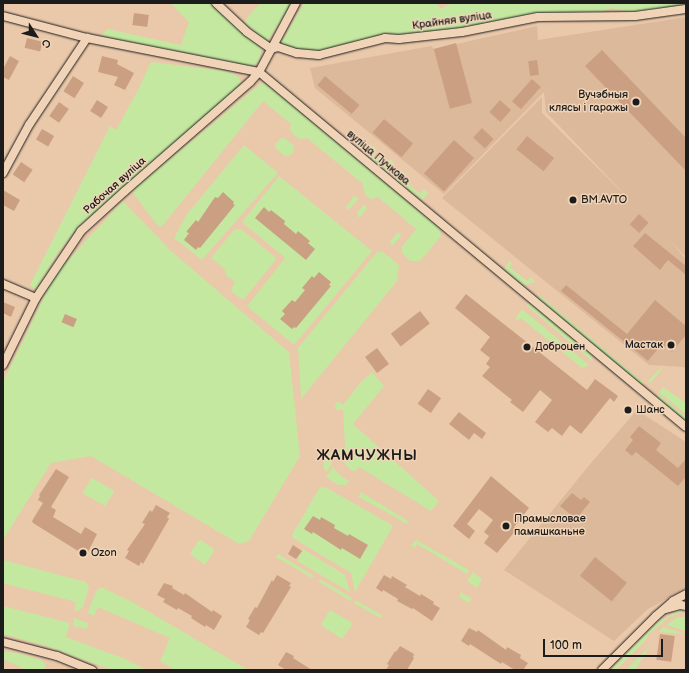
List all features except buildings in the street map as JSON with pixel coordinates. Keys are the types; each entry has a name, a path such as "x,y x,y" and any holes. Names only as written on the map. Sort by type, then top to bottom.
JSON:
{"street":[{"path":"216,3 247,32 271,49"},
{"name":"Рабочая вуліца","path":"3,365 36,298 82,231 125,191 242,90 259,72 296,3"},
{"name":"Крайняя вуліца","path":"271,49 278,47 297,53 319,55 385,38 399,39 462,32 538,17 635,16 686,9"},
{"name":"вуліца Пучкова","path":"3,16 87,38 259,72 686,426"},
{"path":"3,173 29,125 87,38"},
{"path":"3,284 36,298"},
{"path":"602,670 673,601 686,594"},
{"path":"664,610 680,605 686,606"},
{"path":"3,642 56,656 92,670"}],"shaded area":[{"path":"686,17 686,257 668,239 686,259 686,369 683,367 649,365 442,198 542,97 542,113 631,201 546,112 544,92 444,194 315,88 310,68 431,46 434,49 537,26 538,40"},
{"path":"637,410 686,442 686,588 648,609 614,641 504,570 591,463"}],"green space":[{"path":"171,3 210,3 262,49 259,61 254,65 247,66 229,64 100,36 108,29 181,45 189,22"},
{"path":"260,3 292,3 267,42 244,22"},
{"path":"304,3 436,3 441,9 451,3 686,3 686,6 637,13 611,8 596,14 579,12 538,14 318,53 296,50 280,44"},
{"path":"151,62 225,71 234,74 241,82 238,88 78,227 58,253 36,290 30,285 110,126 116,130 137,92"},
{"path":"261,83 265,83 439,228 441,236 420,261 410,261 402,253 402,247 416,229 378,197 371,199 365,195 363,184 307,138 300,139 295,136 290,130 291,124 263,101 163,225 160,227 157,225 133,193 133,190"},
{"path":"281,138 284,138 294,145 293,153 289,156 285,156 276,149 275,144"},
{"path":"244,145 277,172 277,174 202,260 174,238 187,214"},
{"path":"372,145 377,149 373,154 386,164 390,159 394,163 394,169 386,172 367,155"},
{"path":"401,170 407,175 403,179 420,194 424,189 428,193 423,200 396,181 397,174"},
{"path":"279,176 372,251 296,343 293,344 249,308 248,305 285,258 242,222"},
{"path":"354,196 356,196 358,200 348,210 346,207"},
{"path":"123,201 171,251 289,352 300,456 249,541 239,544 91,456 51,463 3,540 3,382 55,274"},
{"path":"363,205 365,205 367,209 360,217 358,217 357,213"},
{"path":"241,229 275,257 275,261 243,300 231,290 235,282 226,275 225,269 211,258 234,230"},
{"path":"397,233 400,233 401,236 392,246 390,242"},
{"path":"377,252 383,252 399,265 397,281 301,399 298,348"},
{"path":"509,261 512,263 509,267 527,281 531,277 534,281 533,283 523,285 504,270"},
{"path":"538,294 645,384 640,384 539,300"},
{"path":"531,304 592,355 592,361 526,305"},
{"path":"522,309 589,365 582,368 521,318 517,321 516,318"},
{"path":"663,365 659,373 650,383 648,381"},
{"path":"372,372 384,386 353,424 439,501 431,511 359,467 356,471 350,470 339,456 340,448 345,448 343,410 336,410 335,405 338,401 343,405 360,383"},
{"path":"663,387 686,403 686,414 659,392"},
{"path":"657,393 686,417 686,421 657,398"},
{"path":"329,451 332,464 327,472 324,469 323,453"},
{"path":"333,467 341,476 349,481 346,485 338,485 326,477"},
{"path":"92,478 114,492 105,506 83,492"},
{"path":"321,487 327,488 392,525 392,528 355,592 351,573 293,538 292,535"},
{"path":"361,492 408,521 407,524 359,497"},
{"path":"201,540 214,549 205,565 190,554 198,541"},
{"path":"416,540 469,571 467,574 417,544 415,548 411,545"},
{"path":"303,549 345,575 350,592 297,561"},
{"path":"278,554 314,576 312,578 276,557"},
{"path":"3,560 86,582 89,587 83,607 78,611 74,610 76,602 3,583"},
{"path":"473,572 482,579 477,588 467,581"},
{"path":"320,579 352,598 350,601 318,581"},
{"path":"101,587 132,602 248,670 175,670 160,661 170,638 98,607 94,616 89,614 88,612 96,591"},
{"path":"462,590 462,593 472,599 469,603 459,597"},
{"path":"355,600 382,615 380,618 354,603"},
{"path":"3,606 70,623 66,637 125,659 147,670 112,670 46,646 3,634"},
{"path":"330,610 351,622 352,625 342,639 321,624"},
{"path":"679,610 684,611 668,618 650,633 645,641 616,670 611,670 658,622"},
{"path":"678,617 686,617 686,631 666,625"},
{"path":"74,618 88,623 87,629 73,626"},
{"path":"663,627 686,634 659,632"},
{"path":"651,645 635,670 626,670"},
{"path":"3,652 18,653 41,660 45,663 45,670 27,670 3,659"}],"place":[{"name":"Вучэбныя клясы і гаражы","path":"636,102"},
{"name":"BM.AVTO","path":"573,200"},
{"name":"Мастак","path":"671,345"},
{"name":"Доброцен","path":"527,347"},
{"name":"Шанс","path":"628,410"},
{"name":"Прамысловае памяшканьне","path":"506,526"},
{"name":"Ozon","path":"83,553"}],"district":[{"name":"ЖАМЧУЖНЫ","path":"367,456"}]}
